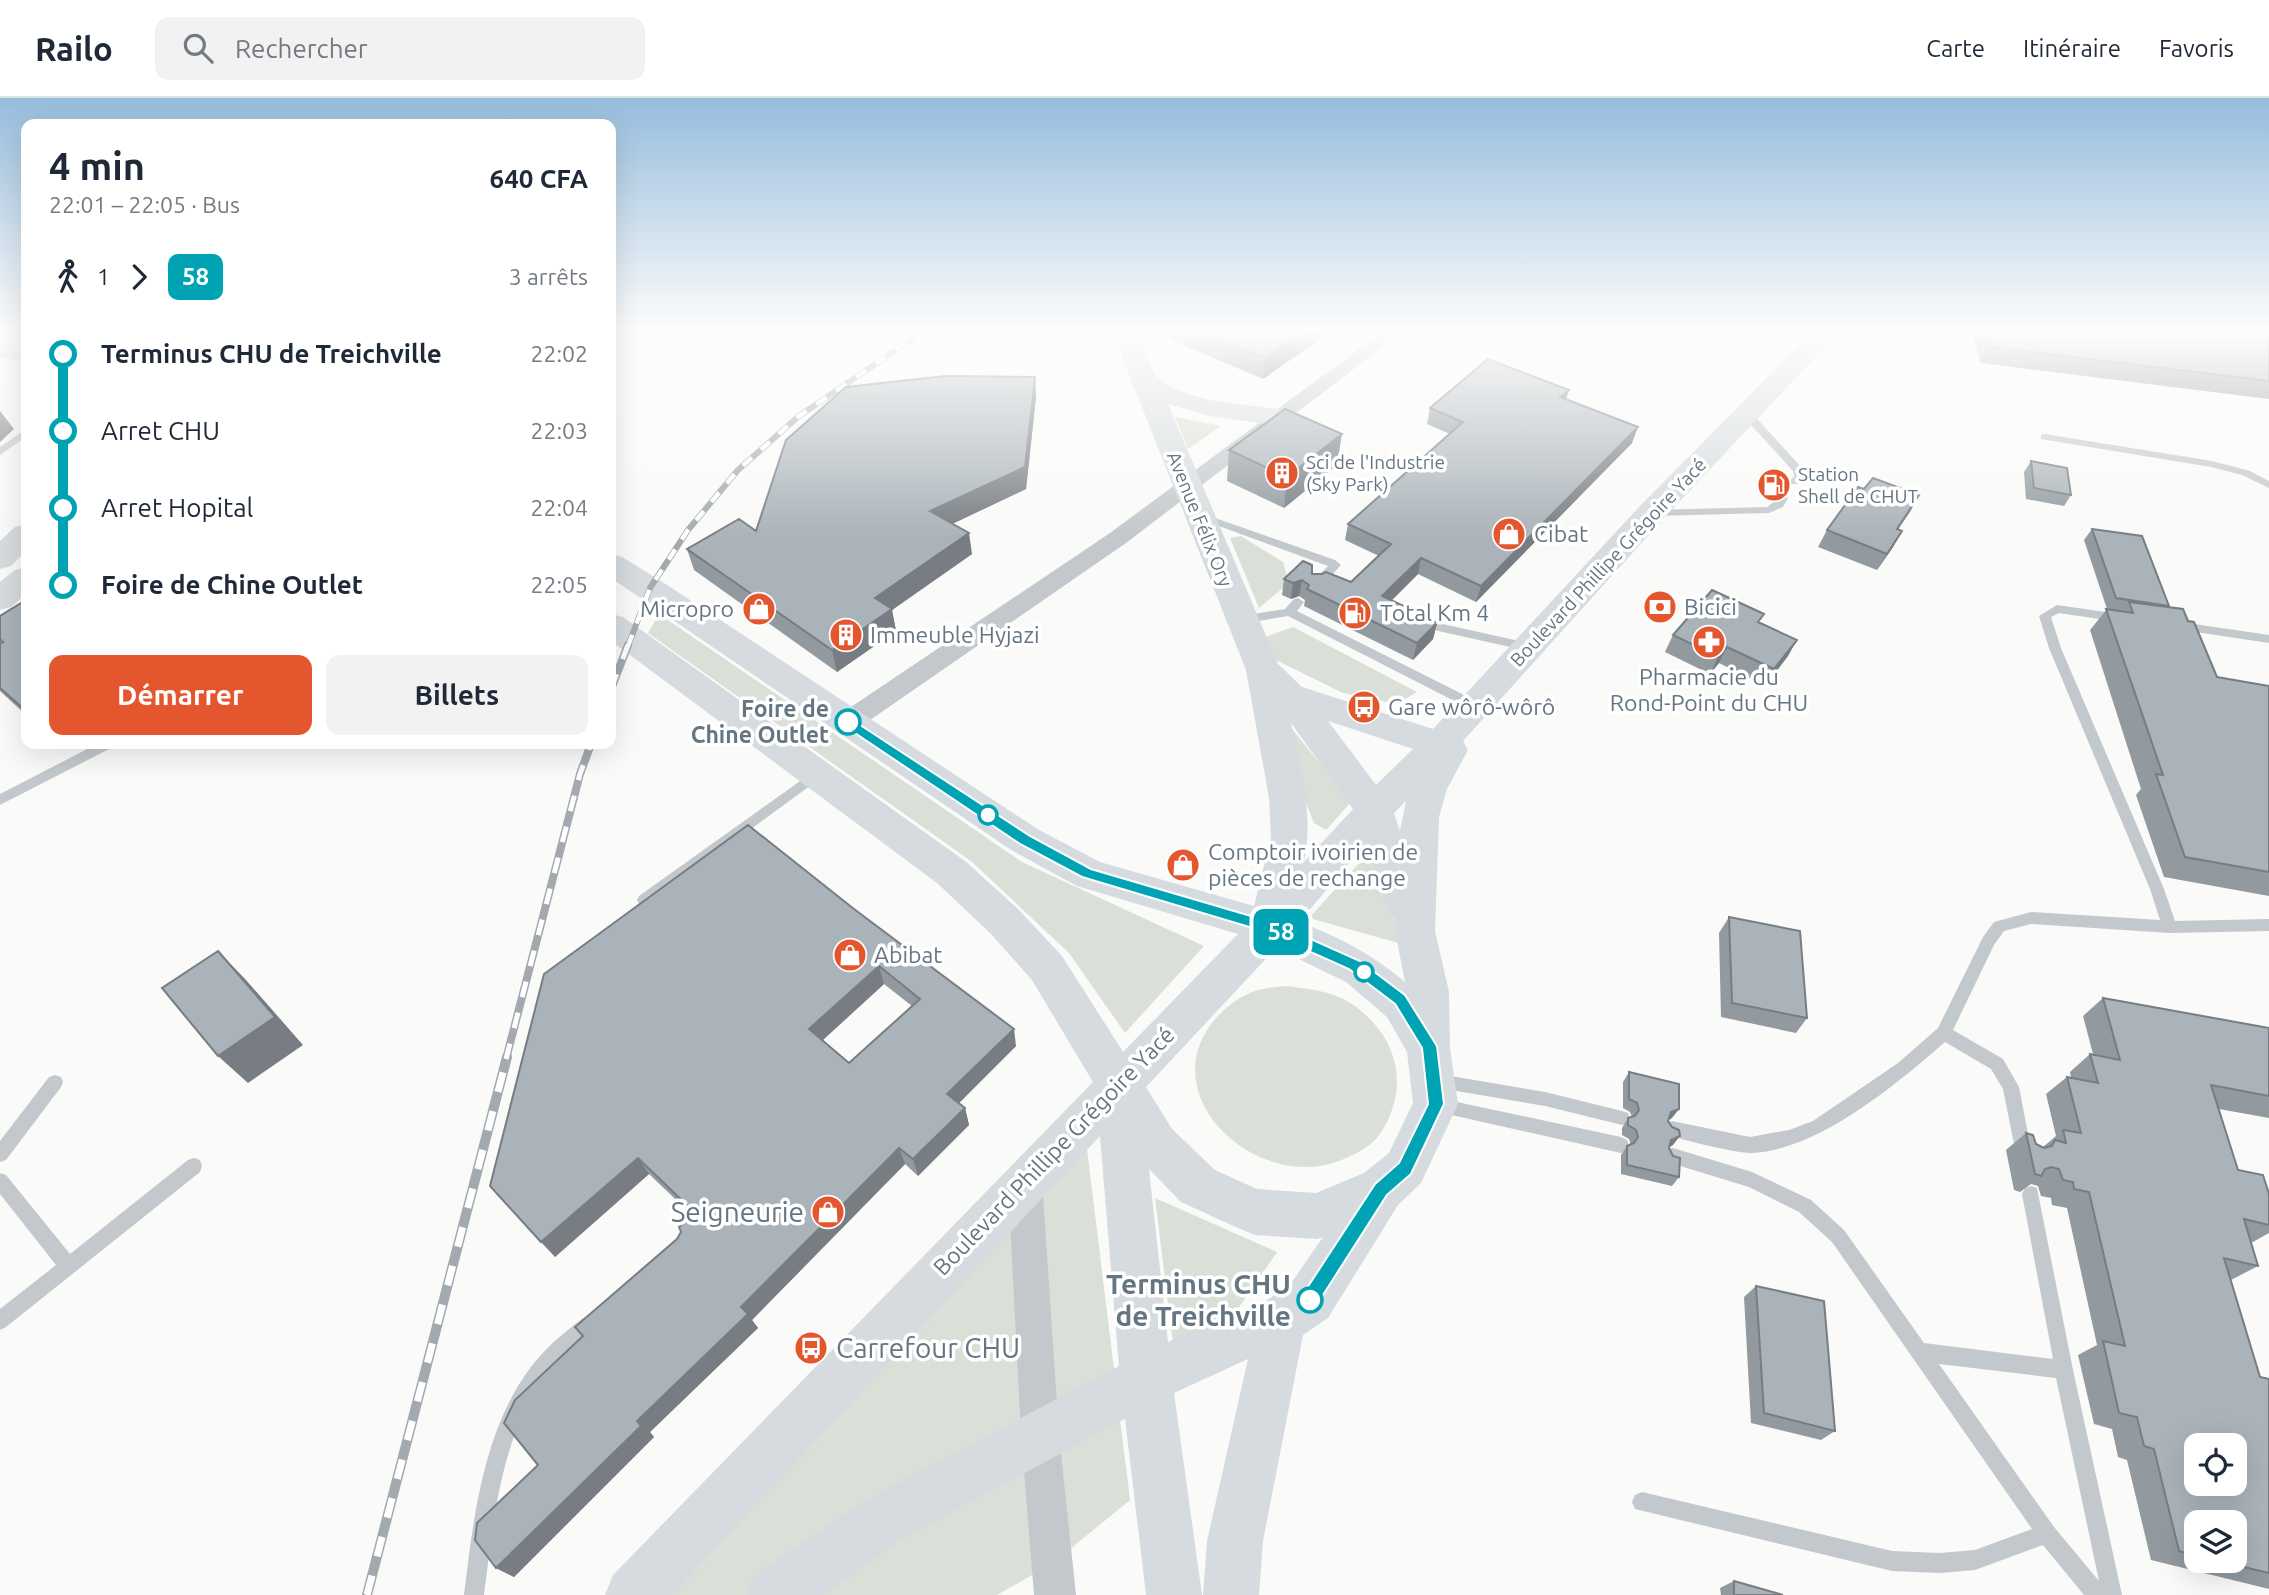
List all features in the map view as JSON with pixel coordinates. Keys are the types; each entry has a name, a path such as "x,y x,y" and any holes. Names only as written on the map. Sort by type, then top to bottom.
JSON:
{"main road":[{"name":"Avenue Félix Ory","path":"1151,399 1263,670 1288,798 1290,838 1270,927"},
{"path":"1177,399 1232,412 1280,418"},
{"name":"Boulevard Phillipe Grégoire Yacé","path":"633,1595 1270,927 1374,810 1440,744 1651,513 1761,399"},
{"path":"0,559 21,539"},
{"path":"616,567 1025,840 1087,873 1270,927 1354,965 1400,999 1433,1077 1405,1168 1381,1189 1310,1300 1281,1321 1213,1346 1040,1434 883,1520 775,1595"},
{"path":"0,599 21,581"},
{"path":"616,629 951,872 1004,920 1047,968 1156,1144 1198,1186 1255,1212 1317,1216 1381,1189"},
{"name":"Avenue Félix Ory","path":"1263,670 1290,696 1374,810 1415,931"},
{"path":"1290,696 1440,744"},
{"name":"Boulevard Phillipe Grégoire Yacé","path":"1433,1077 1428,992 1415,931 1418,844 1423,803 1475,706"},
{"path":"1119,1083 1146,1380 1174,1595"},
{"path":"1231,1595 1235,1541 1281,1321"}],"street":[{"path":"848,722 1040,593 1192,501 1280,418 1305,399"},
{"path":"1025,1181 1040,1434 1055,1595"}],"lane":[{"path":"1747,414 1798,470 1800,477 1794,482"},
{"path":"0,452 21,436"},
{"path":"2045,437 2212,464 2246,473 2269,485"},
{"path":"1651,513 1769,510 1779,505 1783,498"},
{"path":"1192,501 1335,565 1316,585"},
{"path":"1241,620 1293,607 1387,653 1475,706"},
{"path":"2136,620 2057,609 2045,616 2054,648 2170,927"},
{"path":"1410,628 1417,622 1528,647"},
{"path":"2163,624 2269,639"},
{"path":"0,800 98,749"},
{"path":"644,900 817,774"},
{"path":"1672,1129 1750,1145 1789,1139 1819,1126 1904,1068 1944,1033 1988,941 1999,926 2031,918 2170,927 2269,925"},
{"path":"1944,1033 1997,1064 2011,1087 2024,1154"},
{"path":"1433,1077 1545,1099 1622,1118"},
{"path":"1433,1077 1621,1145"},
{"path":"0,1154 55,1082"},
{"path":"1673,1156 1752,1180 1805,1206 1838,1236 2048,1534 2097,1595"},
{"path":"0,1321 194,1166"},
{"path":"0,1181 68,1266"},
{"path":"2031,1194 2064,1370 2112,1595"},
{"path":"474,1595 481,1539 495,1473 514,1417 538,1369 609,1307"},
{"path":"1919,1352 2064,1370"},
{"path":"1642,1502 1892,1561 1940,1563 1975,1560 2048,1534"}],"shaded area":[{"path":"1175,417 1221,426 1188,449"},
{"path":"1241,536 1283,562 1289,583 1259,608 1230,538"},
{"path":"659,614 1022,862 1204,946 1125,1033 1069,953 971,861 648,633"},
{"path":"1293,627 1417,692 1397,704 1343,693 1270,657 1265,637"},
{"path":"1284,719 1351,802 1326,830 1314,823 1274,723"},
{"path":"1373,848 1402,944 1309,918"},
{"path":"1286,986 1329,993 1352,1004 1380,1031 1395,1063 1395,1098 1390,1116 1380,1134 1366,1147 1336,1162 1305,1167 1273,1162 1245,1149 1220,1129 1203,1104 1195,1076 1199,1047 1220,1014 1249,993"},
{"path":"1087,1149 1130,1500 1053,1563 997,1595 667,1595"},
{"path":"1155,1198 1277,1252 1208,1352 1174,1352"}],"building":[{"path":"833,399 1033,399 1025,467 930,511 969,533 875,598 892,609 832,650 687,549 739,519 756,531 786,440"},
{"path":"1441,399 1565,399 1638,427 1481,586 1421,558 1382,596 1408,608 1405,611 1410,617 1422,615 1437,623 1417,643 1307,589 1309,585 1302,580 1293,583 1284,579 1303,561 1312,565 1312,574 1326,572 1351,582 1391,544 1348,524 1463,422 1430,408"},
{"path":"1285,409 1342,434 1287,477 1229,450"},
{"path":"2031,461 2067,468 2071,495 2034,488"},
{"path":"1873,478 1919,495 1897,529 1902,531 1887,554 1827,530 1858,487 1864,489"},
{"path":"2092,529 2142,536 2169,606 2116,598"},
{"path":"1712,590 1764,614 1758,622 1797,640 1774,669 1727,647 1718,657 1673,635"},
{"path":"2129,602 2183,609 2188,621 2194,622 2217,677 2269,686 2269,872 2185,857 2156,774 2163,775 2106,609 2133,613"},
{"path":"21,603 21,706 0,688 0,643 3,642 0,639 0,616"},
{"path":"748,825 854,909 1014,1029 947,1094 965,1108 913,1159 899,1148 741,1307 748,1314 637,1421 641,1426 496,1568 475,1540 477,1523 538,1465 504,1423 515,1400 583,1336 575,1327 677,1239 681,1232 679,1227 695,1213 638,1158 541,1242 490,1186 544,974","holes":["879,966 920,999 849,1063 809,1029"]},
{"path":"1729,917 1800,931 1807,1018 1732,1003"},
{"path":"218,951 275,1017 218,1056 162,988"},
{"path":"2103,998 2269,1028 2269,1096 2211,1085 2238,1170 2263,1175 2269,1194 2269,1225 2244,1219 2258,1266 2224,1258 2260,1377 2269,1379 2269,1573 2247,1568 2247,1510 2184,1510 2184,1552 2179,1551 2154,1449 2144,1446 2137,1417 2119,1413 2103,1341 2125,1346 2089,1192 2074,1189 2073,1182 2063,1180 2059,1169 2051,1167 2045,1169 2041,1176 2035,1174 2026,1133 2033,1135 2036,1144 2044,1148 2052,1146 2055,1140 2066,1143 2063,1130 2081,1133 2067,1077 2098,1083 2090,1054 2120,1060"},
{"path":"1629,1072 1679,1084 1679,1109 1671,1112 1668,1121 1672,1127 1679,1130 1680,1136 1671,1140 1669,1148 1673,1156 1680,1158 1679,1177 1627,1165 1627,1146 1634,1143 1638,1137 1636,1130 1628,1125 1628,1118 1635,1116 1639,1110 1637,1103 1629,1099"},
{"path":"1756,1286 1824,1301 1835,1431 1764,1413"},
{"path":"1734,1581 1783,1595 1734,1595"}],"railway":[{"path":"628,646 650,588 688,530 738,470 799,416 824,399"},
{"path":"616,676 628,645"},
{"path":"506,1059 580,774 589,749"},
{"path":"367,1595 507,1057"}],"bus line":[{"name":"58","path":"848,722 1025,840 1087,873 1140,891 1270,927 1308,942 1354,965 1400,999 1429,1046 1437,1093 1436,1104 1405,1168 1381,1189 1310,1300"}],"place":[{"name":"Sci de l'Industrie (Sky Park)","path":"1282,473"},
{"name":"Station Shell de CHUT","path":"1774,485"},
{"name":"Cibat","path":"1509,534"},
{"name":"Bicici","path":"1660,607"},
{"name":"Micropro","path":"759,609"},
{"name":"Total Km 4","path":"1355,613"},
{"name":"Immeuble Hyjazi","path":"846,635"},
{"name":"Pharmacie du Rond-Point du CHU","path":"1709,642"},
{"name":"Gare wôrô-wôrô","path":"1364,707"},
{"name":"Foire de Chine Outlet","path":"848,722"},
{"name":"Comptoir ivoirien de pièces de rechange","path":"1183,865"},
{"name":"Abibat","path":"850,955"},
{"name":"Seigneurie","path":"828,1212"},
{"name":"Terminus CHU de Treichville","path":"1310,1300"},
{"name":"Carrefour CHU","path":"811,1348"}]}
